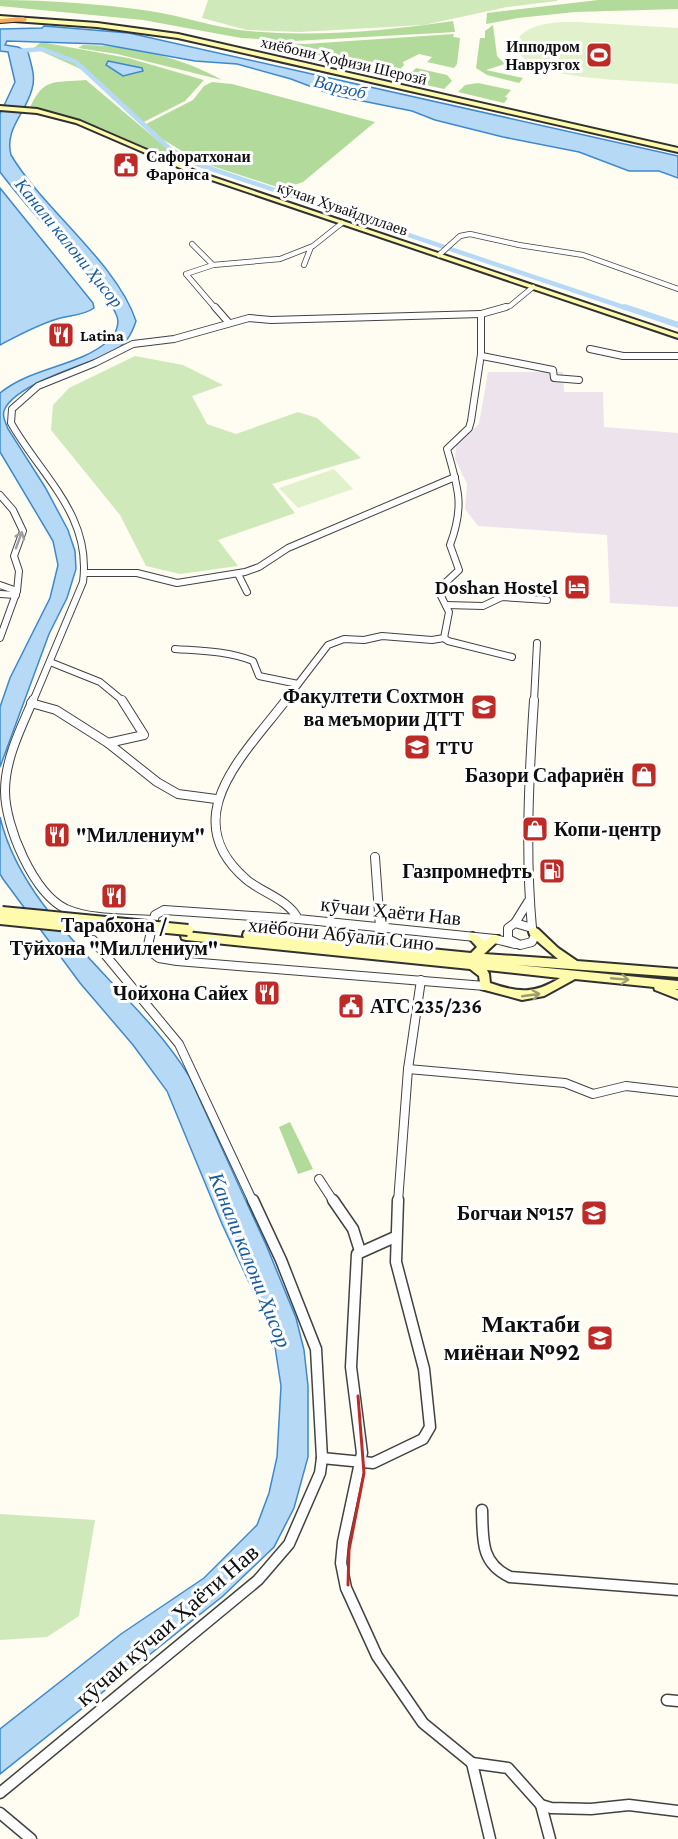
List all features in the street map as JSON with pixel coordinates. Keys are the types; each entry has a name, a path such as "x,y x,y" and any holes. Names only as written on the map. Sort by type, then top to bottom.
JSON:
{"highway":[{"path":"0,16 15,15"},
{"path":"0,16 23,19"}],"main road":[{"name":"хиёбони Ҳофизи Шерозӣ","path":"15,15 169,34 678,144"},
{"name":"хиёбони Ҳофизи Шерозӣ","path":"23,19 45,19"},
{"name":"хиёбони Ҳофизи Шерозӣ","path":"308,63 678,150"},
{"name":"кӯчаи Хувайдуллаев","path":"0,108 67,119 100,129 196,173 678,336"},
{"name":"хиёбони Абӯалӣ Сино","path":"0,914 470,961 575,970 678,973"},
{"path":"470,961 482,971 485,986 512,995 532,996 551,989 575,970 533,930"},
{"path":"470,961 482,946 473,937"},
{"path":"470,961 495,939"},
{"name":"хиёбони Абӯалӣ Сино","path":"575,970 678,985"},
{"path":"645,982 678,994"}],"street":[{"path":"229,323 186,275 187,272 213,265 280,259 311,247 342,223"},
{"path":"439,255 460,236 470,234 519,245 583,255 678,289"},
{"path":"192,244 213,265"},
{"path":"304,265 311,247"},
{"path":"152,920 86,914 69,910 56,903 29,871 17,843 5,791 11,752 86,573 84,545 77,526 15,430 12,413 15,405 23,396 38,386 133,344 178,338 254,318 271,320 481,314 510,306 532,287"},
{"path":"444,638 449,612 441,599 441,589 459,570 450,544 460,515 459,489 448,460 447,449 470,425 482,356 481,314"},
{"path":"590,349 608,355 629,357 678,356"},
{"path":"482,356 553,370 554,378 579,380"},
{"path":"86,573 137,573 177,583 238,574 259,567 288,548 455,477"},
{"path":"0,495 14,510 23,531 14,556 19,571 17,593 0,638"},
{"path":"238,574 247,592"},
{"path":"0,585 17,593"},
{"path":"0,594 17,593"},
{"path":"446,605 483,606 502,597 547,600"},
{"name":"кӯчаи Ҳаёти Нав","path":"512,657 448,641 444,638 432,640 382,636 364,640 336,641 328,645 228,776 216,799 213,814 214,830 226,858 245,879 289,907 298,919 495,939 515,944"},
{"path":"511,926 508,939 515,944 524,945 532,942 533,930 528,902 528,852 537,643"},
{"path":"175,649 222,653 251,660 259,676 298,684"},
{"path":"50,662 103,683 114,691 131,712 144,735 108,743"},
{"path":"31,703 64,715 108,743 157,782 178,794 216,799"},
{"path":"375,857 380,897 380,927"},
{"path":"495,939 511,926 528,902"},
{"path":"298,919 170,909 158,911 152,920 147,950 154,956 164,959 485,986"},
{"path":"511,926 521,923 533,930"},
{"path":"93,940 179,1044 280,1260 316,1349 322,1458 359,1463 373,1463 423,1439 430,1427 424,1369 396,1262 395,1237 408,1069 421,980"},
{"path":"408,1069 565,1083 593,1094 626,1086 674,1092"},
{"path":"319,1179 348,1222 360,1251 357,1261 355,1333 351,1367 362,1453 343,1542 341,1563 346,1588 377,1656 423,1723 472,1763 508,1768 541,1805 550,1839"},
{"path":"360,1251 395,1237"},
{"name":"кӯчаи кӯчаи Ҳаёти Нав","path":"0,1793 258,1580 289,1544 320,1473 322,1458"},
{"path":"482,1510 484,1553 492,1567 502,1575 678,1590"},
{"path":"472,1763 490,1839"},
{"path":"541,1805 551,1808 591,1809 629,1805 678,1811"},
{"path":"0,1813 31,1839"}],"shaded area":[{"path":"488,372 563,372 564,392 603,392 604,427 678,433 678,607 610,603 607,535 478,526 465,509 467,484 455,459 456,446 479,424"}],"green space":[{"path":"0,0 94,4 162,13 248,31 273,33 351,32 453,21 455,32 294,41 241,38 143,20 0,6"},
{"path":"208,0 557,1 507,7 424,25 299,32 247,30 202,18"},
{"path":"598,0 678,0 678,9 575,12 486,24 487,13"},
{"name":"Ипподром Наврузгох","path":"577,22 678,28 678,84 590,78 556,72 533,65 518,50 519,38 532,28 548,23"},
{"path":"493,25 497,56 505,64 486,70 523,78 519,83 487,75 476,68 480,38 485,38 485,31"},
{"path":"454,34 453,37 460,38 457,64 454,68 427,62 432,57 419,54 403,62 404,65 397,73 261,42 305,44"},
{"path":"41,42 128,58 204,80 185,101 140,124 83,70 34,48"},
{"path":"83,45 119,47 155,54 190,65 222,80 117,54 78,48"},
{"path":"416,68 447,75 452,81 444,89 404,80"},
{"path":"86,80 169,150 160,154 99,127 29,110 34,99 44,87 57,82"},
{"path":"212,82 232,84 375,122 303,182 283,189 200,162 162,139 146,124 193,100 204,86"},
{"path":"478,83 511,90 505,97 508,98 504,103 458,92 465,85"},
{"path":"135,356 183,365 223,385 192,396 207,424 236,434 298,412 317,418 361,458 272,484 295,513 218,540 238,566 180,574 146,566 120,515 51,430 53,405 69,388"},
{"path":"334,469 353,489 298,508 279,488"},
{"path":"290,1122 313,1169 298,1174 279,1127"},
{"path":"0,1514 95,1520 79,1616 47,1637 0,1640"}],"water":[{"path":"44,26 129,33 678,156 678,178 659,171 629,171 579,152 503,137 435,120 412,111 333,95 291,79 237,64 195,61 101,44 7,41 5,45 18,47 28,52 33,70 29,98 10,137 11,155 25,176 113,278 127,299 136,321 127,340 111,354 68,369 35,384 10,402 4,411 8,429 45,487 68,530 75,551 76,569 67,598 49,634 0,767 0,707 10,678 50,598 58,565 53,541 0,452 0,393 26,378 95,350 112,336 118,322 109,303 0,172 0,114 15,82 8,52 0,51 0,29 42,28"},
{"path":"108,61 142,68 143,71 123,76 106,65"},
{"path":"0,188 93,303 94,308 85,313 42,324 0,345"},
{"name":"Канали калони Ҳисор","path":"0,817 13,854 32,889 56,921 167,1044 189,1076 267,1247 296,1318 304,1350 308,1386 308,1457 294,1508 274,1547 223,1596 0,1774 0,1729 121,1634 204,1578 257,1525 269,1493 277,1457 281,1386 273,1334 222,1224 167,1091 133,1045 80,983 3,879 0,874"}],"waterway":[{"path":"18,51 42,49 76,62 170,149 197,164 629,309"},
{"path":"625,307 678,325"}],"railway":[{"path":"348,1585 349,1550 364,1473 358,1396"}],"place":[{"name":"Ипподром Наврузгох","path":"599,55"},
{"name":"Сафоратхонаи Фаронса","path":"126,165"},
{"name":"Latina","path":"61,335"},
{"name":"Doshan Hostel","path":"577,587"},
{"name":"Факултети Сохтмон ва меъмории ДТТ","path":"484,707"},
{"name":"TTU","path":"417,747"},
{"name":"Базори Сафариён","path":"644,775"},
{"name":"Копи-центр","path":"535,829"},
{"name":"\"Миллениум\"","path":"57,835"},
{"name":"Газпромнефть","path":"552,871"},
{"name":"Тарабхона / Тӯйхона \"Миллениум\"","path":"114,896"},
{"name":"Чойхона Сайех","path":"267,993"},
{"name":"АТС 235/236","path":"351,1006"},
{"name":"Богчаи №157","path":"594,1213"},
{"name":"Мактаби миёнаи №92","path":"600,1338"}],"water label":[{"name":"Варзоб","path":"340,87"}]}
